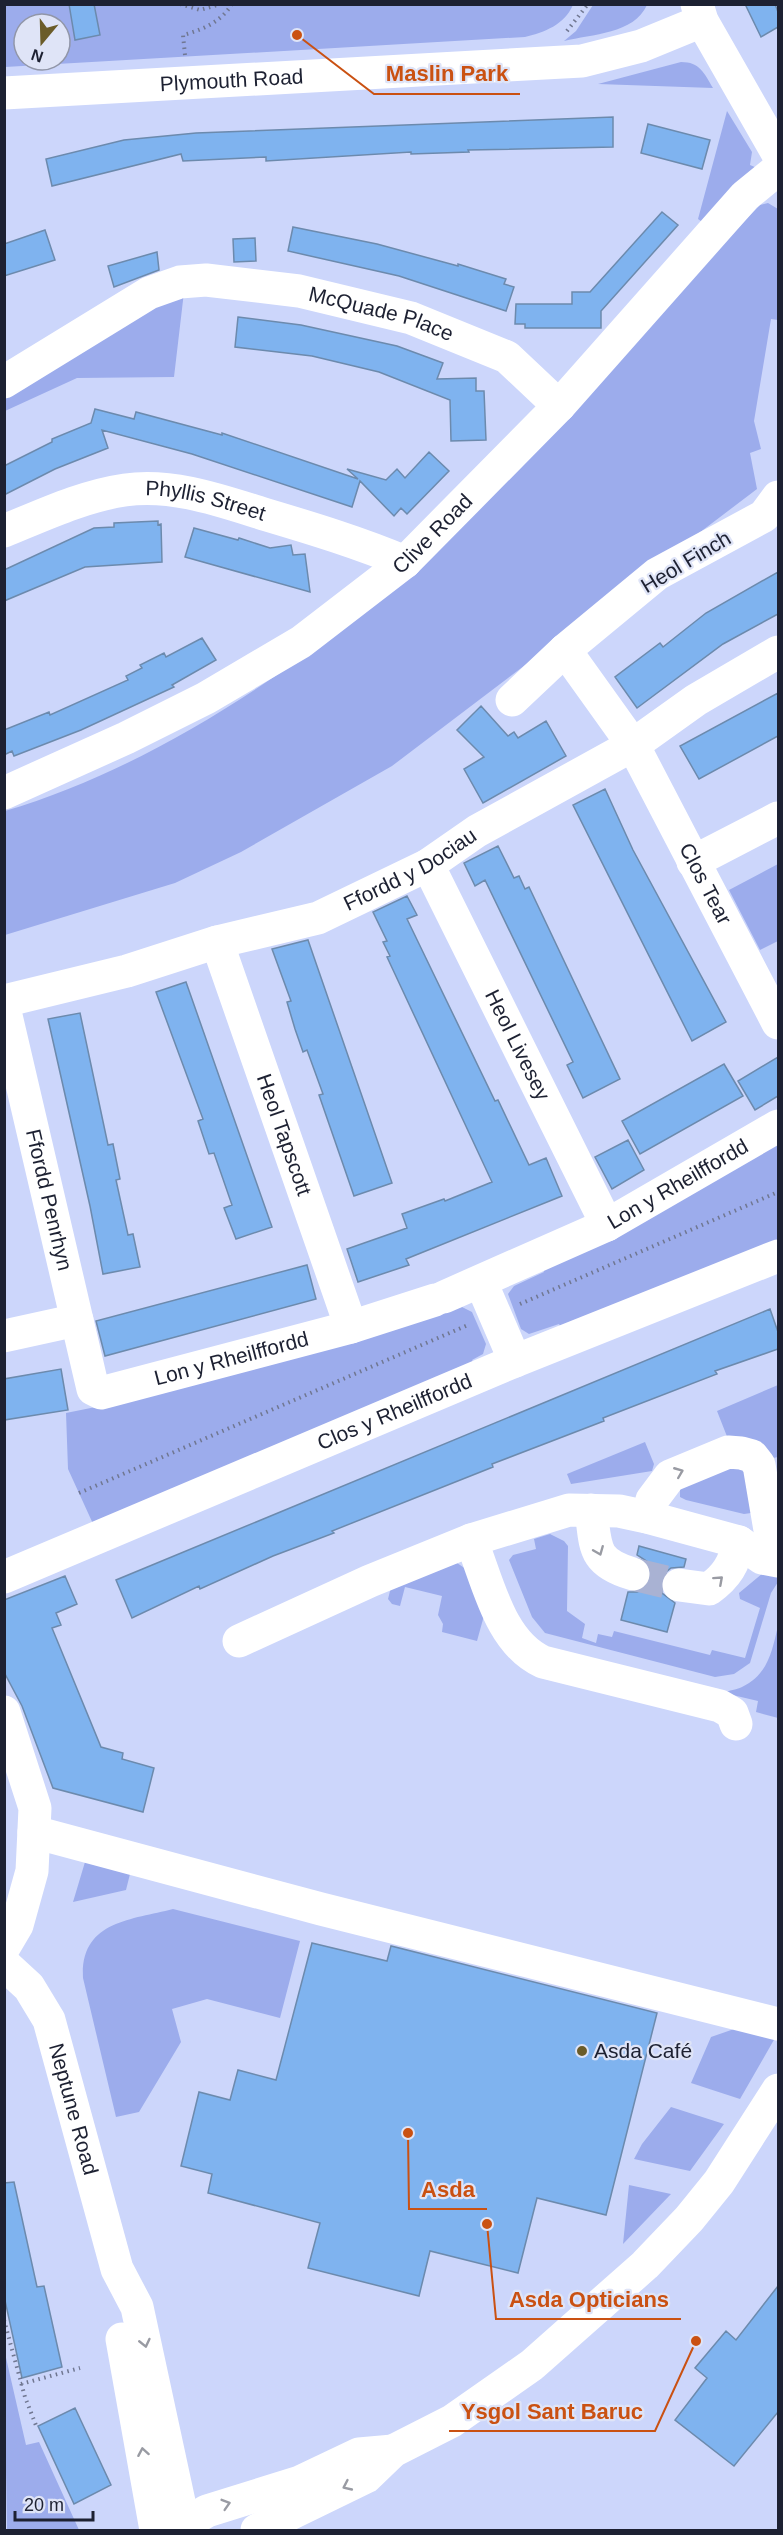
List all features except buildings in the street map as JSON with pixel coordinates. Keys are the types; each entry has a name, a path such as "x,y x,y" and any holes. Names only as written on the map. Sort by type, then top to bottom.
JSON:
{"street":[{"name":"Plymouth Road","path":"4,93 582,61 641,46 700,13"},
{"path":"700,13 778,154"},
{"name":"Clive Road","path":"4,793 126,738 206,698 301,642 405,562 559,406 745,196 778,170"},
{"name":"McQuade Place","path":"4,382 149,293 180,282 206,280 299,291 411,318 507,357 559,406"},
{"name":"Phyllis Street","path":"4,531 64,506 125,490 169,489 215,499 342,537 405,562"},
{"name":"Heol Finch","path":"513,700 565,650 657,574 764,516 778,497"},
{"path":"565,650 633,745"},
{"name":"Ffordd y Dociau","path":"4,1001 127,971 217,942 318,918 428,865 477,831 633,745 696,700 778,652"},
{"name":"Clos Tear","path":"633,745 693,862 769,984 778,1023"},
{"path":"693,862 778,818"},
{"name":"Heol Livesey","path":"428,865 607,1225"},
{"name":"Heol Tapscott","path":"217,942 351,1327"},
{"name":"Ffordd Penrhyn","path":"4,1007 77,1320"},
{"name":"Lon y Rheilffordd","path":"77,1320 93,1389 101,1393 351,1327 439,1299 607,1225 778,1126"},
{"name":"Clos y Rheilffordd","path":"9,1575 516,1361 777,1260"},
{"path":"481,1282 516,1361"},
{"path":"4,1336 77,1320"},
{"path":"647,1517 652,1500 670,1476 728,1452 741,1453 752,1456 759,1466 774,1531 739,1542"},
{"path":"239,1641 370,1581 471,1540 570,1510 619,1511 647,1517 739,1542 762,1558 778,1561"},
{"path":"591,1510 597,1552 605,1563 633,1574"},
{"path":"471,1540 505,1625 518,1647 530,1657 720,1706 732,1713 736,1724"},
{"path":"679,1585 709,1589 725,1577 735,1560 739,1542"},
{"path":"4,1712 35,1808 32,1871 17,1925 4,1947"},
{"path":"34,1832 321,1909 778,2024"},
{"name":"Neptune Road","path":"4,1964 28,1986 49,2020 117,2269 137,2307 174,2529"},
{"path":"257,2530 366,2477 393,2451 452,2421 503,2388 571,2332 645,2265 689,2219 719,2182 778,2090"},
{"path":"174,2529 222,2505 300,2482 359,2454 393,2451"}],"path":[{"path":"180,4 200,10 221,4"},
{"path":"183,35 200,31 226,14 232,4"},
{"path":"558,39 574,26 588,4"},
{"path":"512,1308 778,1192"},
{"path":"79,1493 477,1322"},
{"path":"4,2320 21,2384 37,2428"},
{"path":"21,2384 80,2368"}],"shaded area":[{"path":"4,5 573,5 565,18 553,27 525,37 72,63 72,12 12,12 12,67 5,67"},
{"path":"593,5 647,5 641,15 622,27 564,41 576,31"},
{"path":"681,62 697,66 713,88 598,84"},
{"path":"727,111 752,152 750,165 757,168 708,226 698,219"},
{"path":"768,203 778,209 778,320 771,319 754,421 761,449 750,453 757,489 392,766 241,852 175,883 5,935 5,811 108,772 208,719 303,657 391,589 760,205"},
{"path":"184,292 174,377 77,378 5,411 5,388"},
{"path":"778,864 778,941 760,950 729,890"},
{"path":"778,1141 778,1242 563,1332 559,1324 529,1334 521,1329 508,1294 514,1286 544,1272 541,1264"},
{"path":"462,1307 472,1312 486,1344 483,1354 472,1360 476,1367 94,1526 68,1469 66,1413 145,1397"},
{"path":"778,1385 778,1457 768,1459 728,1439 717,1411"},
{"path":"645,1442 654,1464 652,1471 571,1484 567,1474"},
{"path":"727,1466 744,1469 751,1513 744,1514 680,1497 680,1488"},
{"path":"550,1534 564,1541 568,1546 567,1611 585,1624 582,1638 596,1643 598,1634 612,1637 614,1631 710,1655 712,1650 745,1658 760,1608 740,1599 739,1593 763,1573 778,1569 778,1582 771,1593 750,1663 734,1674 715,1677 545,1633 532,1617 509,1560 513,1555 536,1549 534,1539"},
{"path":"457,1563 466,1569 485,1612 477,1641 442,1632 443,1624 438,1615 442,1596 405,1587 400,1606 392,1604 388,1599 391,1587"},
{"path":"778,1626 778,1718 756,1712 758,1701 724,1693 742,1687 758,1676 768,1661"},
{"path":"85,1862 130,1874 126,1890 73,1902"},
{"path":"173,1909 300,1941 280,2018 207,1999 172,2009 181,2042 139,2112 116,2117 83,1978 84,1959 90,1945 99,1934 111,1926"},
{"path":"737,2028 775,2038 740,2099 691,2083 711,2037"},
{"path":"671,2107 724,2124 690,2171 634,2159 642,2144"},
{"path":"629,2185 671,2194 623,2244"},
{"path":"4,2349 26,2445 39,2442 79,2530 7,2530"}],"tunnel":[{"path":"633,1574 679,1585"}],"place":[{"name":"Maslin Park","path":"297,35"},
{"name":"Asda Café","path":"582,2051"},
{"name":"Asda","path":"408,2133"},
{"name":"Asda Opticians","path":"487,2224"},
{"name":"Ysgol Sant Baruc","path":"696,2341"}]}
